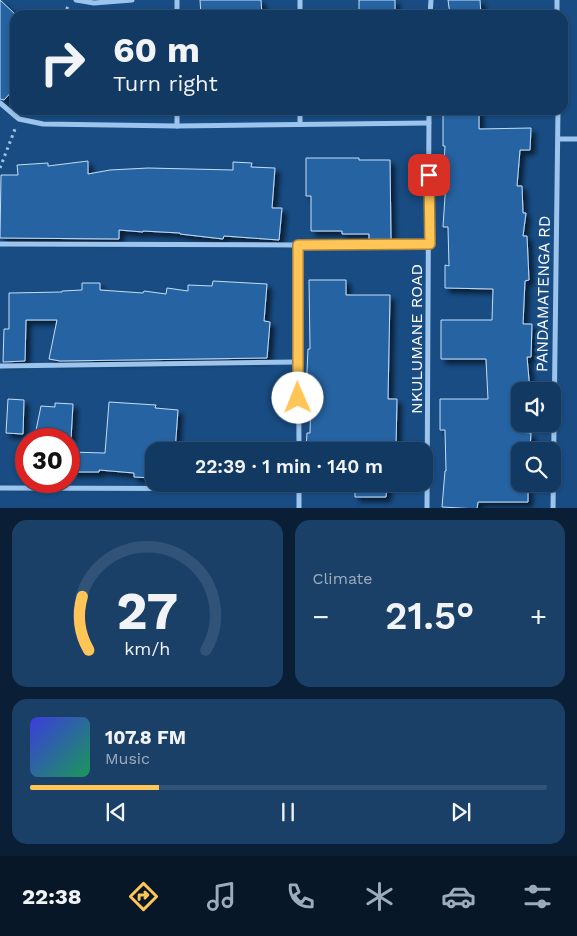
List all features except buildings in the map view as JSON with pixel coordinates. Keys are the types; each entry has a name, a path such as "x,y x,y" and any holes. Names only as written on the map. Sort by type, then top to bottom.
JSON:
{"street":[{"path":"76,0 94,3 132,0"},
{"path":"0,103 10,113"},
{"path":"13,115 19,119 43,124 177,126 429,123"},
{"path":"177,115 177,126"},
{"path":"300,115 300,124"},
{"name":"NKULUMANE ROAD","path":"427,508 430,244 429,115"},
{"name":"PANDAMATENGA RD","path":"553,508 558,115"},
{"path":"558,140 577,139"},
{"path":"0,244 430,244"},
{"path":"298,245 299,442"},
{"path":"0,366 297,362"},
{"path":"0,488 145,488"},
{"path":"299,492 299,508"}],"path":[{"path":"0,168 19,119"}],"route":[{"path":"298,398 298,245 430,244 429,175"}]}
